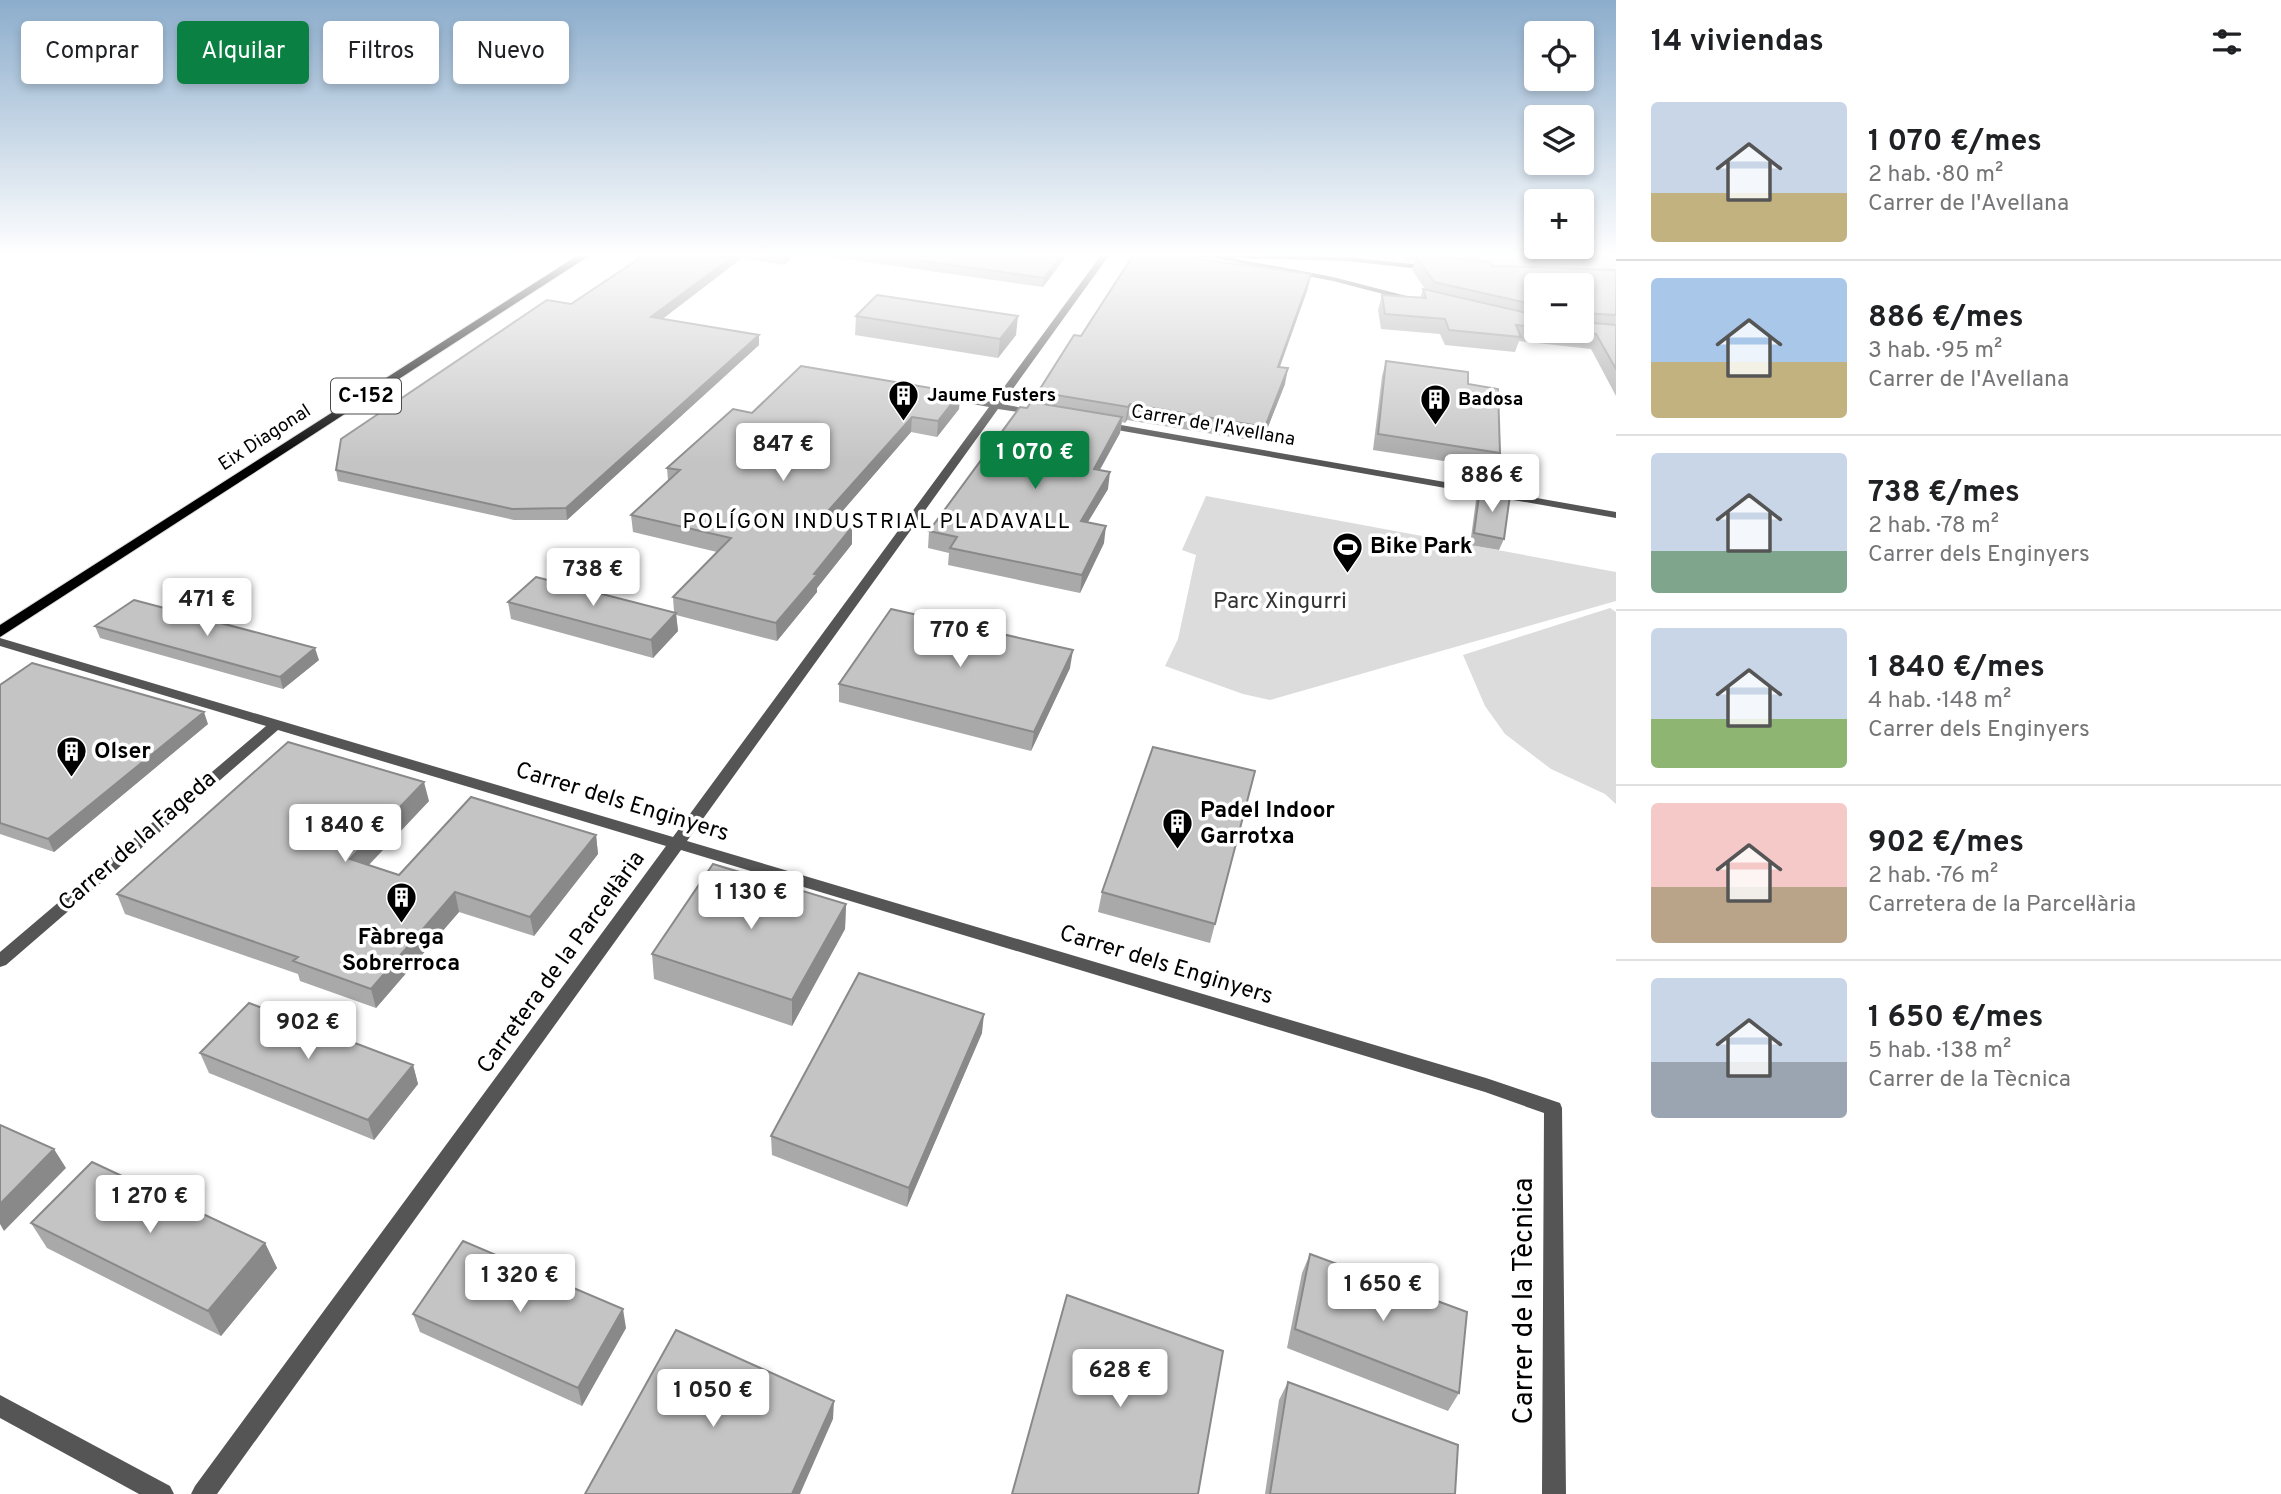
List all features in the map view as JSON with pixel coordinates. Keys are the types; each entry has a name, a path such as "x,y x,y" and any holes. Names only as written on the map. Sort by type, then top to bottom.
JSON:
{"main road":[{"name":"Eix Diagonal","path":"0,632 479,324"}],"street":[{"name":"Carretera de la Parcel·lària","path":"203,1494 1055,324"},
{"path":"928,393 1051,416"},
{"name":"Carrer de l'Avellana","path":"1092,423 1616,514"},
{"name":"Carrer dels Enginyers","path":"0,642 1460,1077 1553,1108"},
{"name":"Carrer de la Fageda","path":"0,961 276,724"},
{"name":"Carrer de la Tècnica","path":"1553,1108 1554,1494"},
{"path":"0,1406 162,1494"}],"green space":[{"name":"Parc Xingurri","path":"1206,496 1616,572 1616,601 1270,700 1243,694 1165,666 1178,639 1196,555 1182,550"},
{"path":"1610,608 1616,612 1616,804 1605,794 1551,769 1505,734 1485,706 1463,655"}],"building":[{"path":"512,324 691,324 759,335 566,508 512,509 336,470 341,439"},
{"path":"904,324 1012,324 1000,339"},
{"path":"1089,324 1293,324 1278,367 1288,368 1265,427 1130,404 1128,407 1038,392 1074,335 1081,336"},
{"path":"1447,324 1524,324 1516,325 1521,337 1449,330"},
{"path":"1594,324 1616,325 1616,369 1596,334"},
{"name":"Badosa","path":"1386,361 1468,372 1468,384 1498,389 1500,453 1378,434"},
{"path":"801,366 960,393 938,421 912,417 820,520 852,527 814,574 817,575 776,623 673,597 731,538 631,515 680,470 667,468 733,409 752,413"},
{"path":"1031,402 1122,417 1094,469 1110,472 1081,521 1106,526 1082,575 950,548 957,537 929,531 1020,407 1027,408"},
{"path":"1480,489 1510,495 1504,539 1474,533"},
{"path":"536,577 676,613 651,640 508,602"},
{"path":"134,600 315,648 280,677 95,626"},
{"path":"891,609 1073,650 1034,732 839,684"},
{"name":"Olser","path":"32,663 204,712 48,839 0,823 0,685"},
{"path":"288,742 424,782 350,859 399,875 471,797 596,835 530,917 455,892 371,989 293,961 298,957 117,894"},
{"name":"Padel Indoor Garrotxa","path":"1153,747 1255,771 1215,924 1102,892"},
{"path":"713,864 846,904 792,1000 652,954"},
{"path":"859,973 984,1014 909,1188 771,1136"},
{"path":"249,1003 413,1065 368,1120 200,1053"},
{"path":"0,1125 54,1149 0,1204"},
{"path":"92,1162 265,1243 208,1311 31,1223"},
{"path":"463,1241 623,1309 578,1388 413,1314"},
{"path":"1310,1254 1467,1312 1459,1393 1295,1329"},
{"path":"1067,1295 1223,1351 1198,1494 1012,1494"},
{"path":"676,1330 834,1401 792,1494 585,1494"},
{"path":"1288,1382 1458,1445 1455,1494 1270,1494"}],"place":[{"name":"Jaume Fusters","path":"904,423"},
{"name":"Badosa","path":"1435,427"},
{"name":"Bike Park","path":"1347,574"},
{"name":"Olser","path":"71,779"},
{"name":"Padel Indoor Garrotxa","path":"1177,851"},
{"name":"Fàbrega Sobrerroca","path":"401,924"}],"district":[{"name":"POLÍGON INDUSTRIAL PLADAVALL","path":"877,522"}]}
